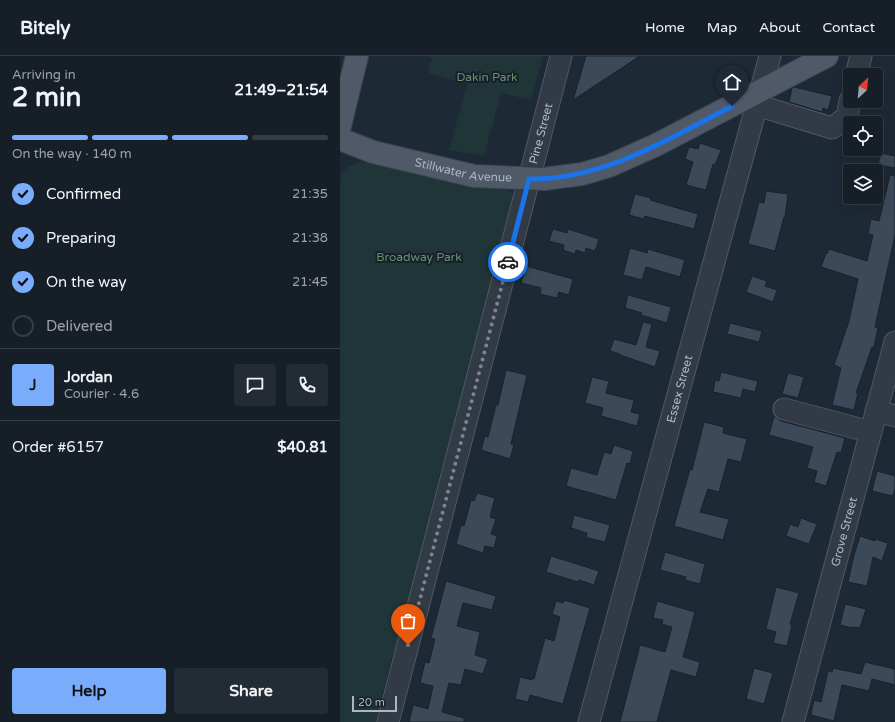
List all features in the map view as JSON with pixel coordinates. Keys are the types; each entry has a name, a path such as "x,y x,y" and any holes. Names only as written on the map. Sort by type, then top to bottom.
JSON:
{"main road":[{"path":"340,126 356,56"},
{"name":"Stillwater Avenue","path":"340,139 373,152 474,176 544,179 582,174 609,166 758,98 827,56"}],"street":[{"name":"Pine Street","path":"388,722 561,56"},
{"name":"Essex Street","path":"589,722 770,56"},
{"path":"858,68 861,56"},
{"path":"758,98 832,128 847,117 849,108"},
{"name":"Grove Street","path":"793,722 871,432 886,414 895,342"},
{"path":"784,409 871,432"}],"green space":[{"name":"Dakin Park","path":"426,56 543,56 531,100 501,93 484,156 449,150 467,84 428,73 432,58"},
{"name":"Broadway Park","path":"359,162 370,163 470,186 505,189 512,193 514,201 397,649 391,660 376,722 340,722 340,181 346,168"}],"building":[{"path":"586,56 640,56 573,100"},
{"path":"794,87 832,96 828,110 823,108 822,112 789,102 792,88"},
{"path":"700,143 721,150 715,165 713,164 706,190 686,185 693,162 685,159 689,147 698,149"},
{"path":"883,153 895,156 895,168 878,164 880,156 883,156"},
{"path":"890,175 895,176 895,235 875,327 878,328 874,347 872,347 856,393 858,393 854,410 832,405 841,368 834,365 849,321 858,279 821,267 829,249 867,261 873,235 868,234 871,219 879,221"},
{"path":"766,191 788,194 785,217 775,251 748,244 759,202 764,203"},
{"path":"635,194 698,214 694,229 645,216 644,219 629,215"},
{"path":"553,229 567,233 568,229 599,239 595,251 586,248 585,253 576,250 575,254 563,250 564,245 549,241"},
{"path":"630,248 647,253 648,249 685,260 680,277 646,267 642,280 623,275"},
{"path":"526,266 573,279 569,295 559,292 557,298 540,294 541,288 521,283"},
{"path":"752,276 767,281 765,286 777,290 773,302 746,292"},
{"path":"628,295 671,307 667,323 641,315 642,313 625,308"},
{"path":"643,322 652,324 646,347 660,351 655,367 610,351 614,339 636,345"},
{"path":"730,323 762,331 759,342 727,334"},
{"path":"506,370 527,375 511,444 514,445 510,459 481,450 485,436 488,437 496,405 498,405"},
{"path":"721,372 758,381 755,392 743,389 741,398 713,392 715,380 719,381"},
{"path":"788,373 804,377 798,398 782,394"},
{"path":"592,377 609,381 606,393 634,400 631,412 640,414 637,426 601,416 603,408 585,403"},
{"path":"774,416 781,421 845,438 841,453 837,452 826,486 814,482 817,471 807,468 813,447 769,435"},
{"path":"704,422 724,427 723,433 747,439 741,462 728,459 719,492 708,489 700,512 729,519 723,540 674,526 690,469 692,470"},
{"path":"614,445 633,451 630,464 627,463 616,500 566,486 571,468 597,475 604,452 611,454"},
{"path":"877,471 895,476 895,489 893,496 872,491"},
{"path":"477,493 495,498 490,517 496,519 491,534 497,536 494,548 485,546 483,553 456,544 461,525 464,526 471,500 474,501"},
{"path":"574,515 610,525 605,542 588,538 586,536 587,533 571,528"},
{"path":"801,518 817,524 809,544 786,536 790,524 798,527"},
{"path":"860,536 875,541 875,539 888,543 882,561 873,557 867,586 848,582"},
{"path":"665,552 705,564 700,584 685,580 686,577 660,570"},
{"path":"551,556 599,571 594,585 579,580 578,582 546,572"},
{"path":"446,581 496,596 492,610 463,603 457,626 480,632 475,655 488,659 483,674 465,669 461,685 449,683 442,712 464,718 464,722 409,722 413,705 428,709 433,686 420,683 425,662 429,663 435,639 431,638"},
{"path":"776,587 799,593 790,624 792,625 787,646 773,643 776,632 766,629"},
{"path":"564,600 590,608 563,704 530,695 528,702 515,699 520,677 532,680 532,678 534,679 545,638 554,641 560,617 552,614 556,601 563,603"},
{"path":"657,601 695,612 683,657 700,662 696,677 671,670 657,722 620,722 640,645 665,652 672,627 662,624 663,620 653,618"},
{"path":"845,604 866,609 860,628 840,625"},
{"path":"865,662 895,669 895,685 872,679 869,691 842,685 834,721 811,715 814,700 821,702 828,671 832,672 833,668 861,674"},
{"path":"754,668 773,673 764,704 746,699"}],"way so far":[{"path":"408,645 508,262"}],"route":[{"path":"508,262 529,179 544,179 582,174 609,166 656,145 732,106"}]}
